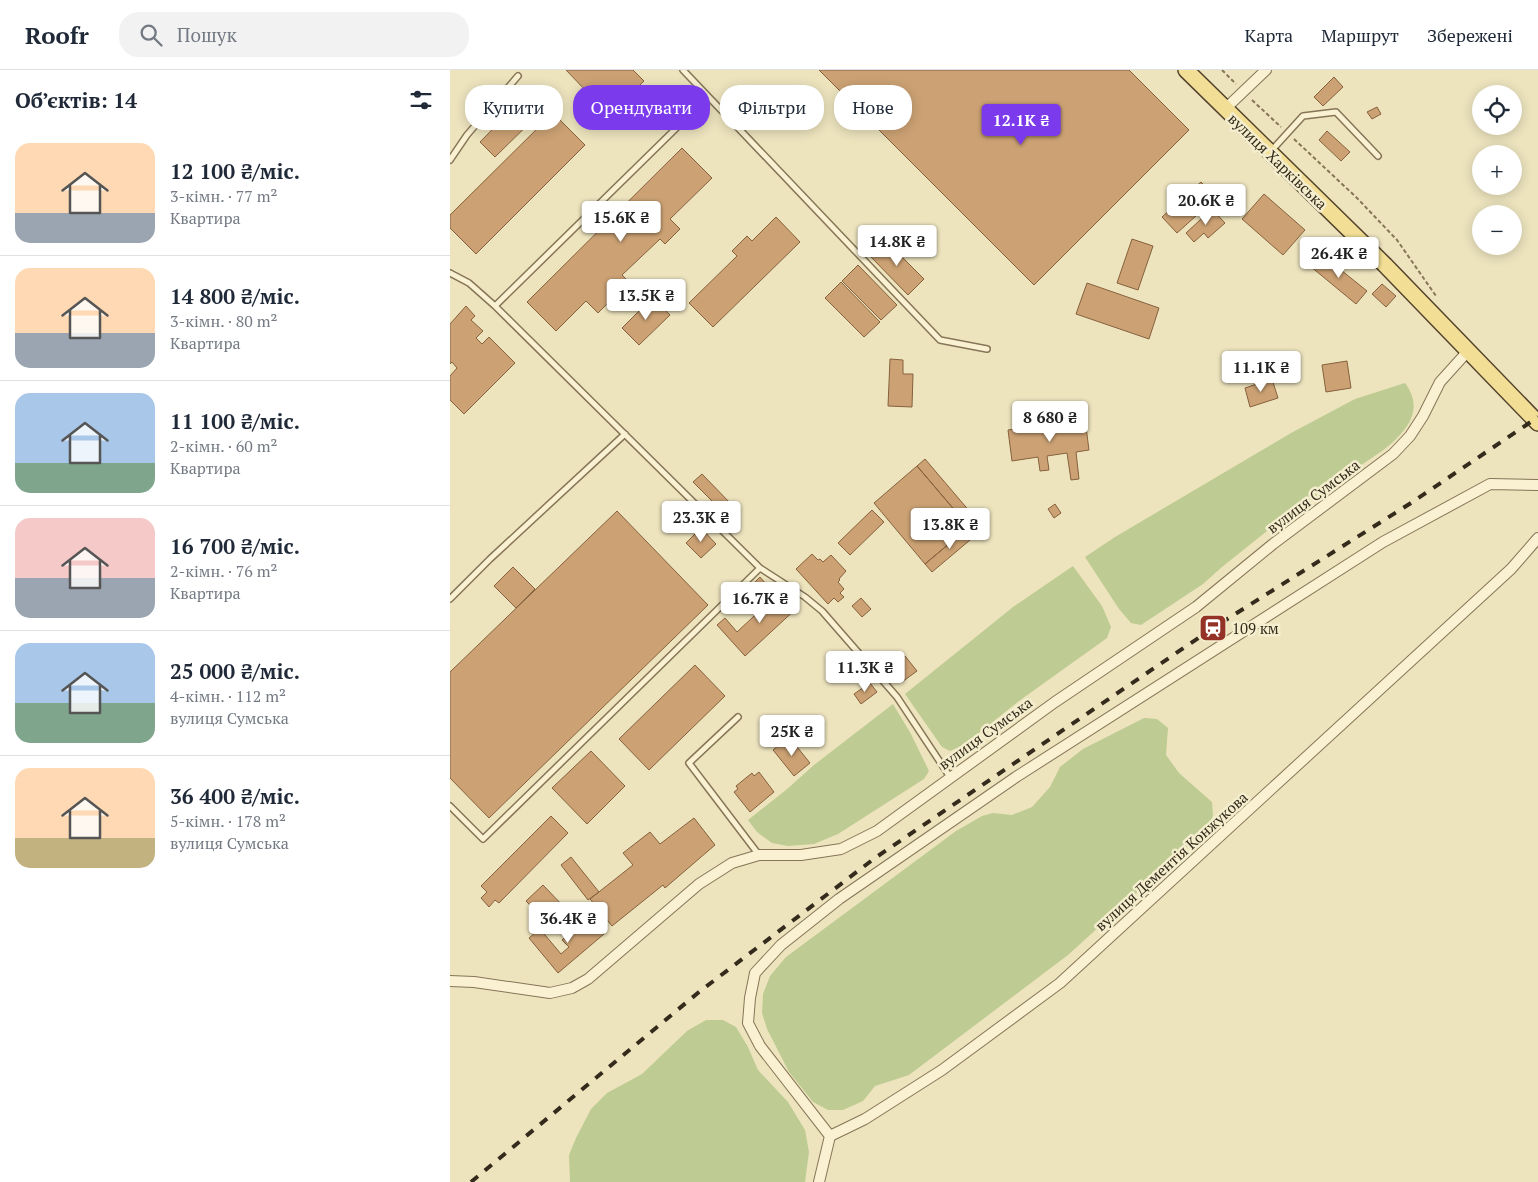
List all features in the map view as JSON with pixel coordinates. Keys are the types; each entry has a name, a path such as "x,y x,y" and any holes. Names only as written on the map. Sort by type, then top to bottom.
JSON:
{"main road":[{"name":"вулиця Харківська","path":"1186,70 1385,265 1538,424"}],"street":[{"path":"1225,109 1266,70"},
{"name":"вулиця Сумська","path":"450,981 474,982 550,993 572,988 588,979 699,884 732,863 759,855 801,855 840,849 877,831 1055,702 1196,607 1273,544 1393,454 1419,423 1440,382 1468,351"},
{"path":"819,1182 830,1136 760,1046 748,1023 755,973 781,945 839,899 1016,778 1382,542 1490,484 1538,484"},
{"name":"вулиця Дементія Конжукова","path":"830,1136 865,1119 942,1070 1060,983 1503,576 1538,538"}],"lane":[{"path":"683,70 697,85"},
{"path":"450,160 467,135 518,76"},
{"path":"710,98 940,340 987,349"},
{"path":"1270,152 1304,116 1336,112 1378,156"},
{"path":"495,306 674,130"},
{"path":"450,273 469,283 495,306 760,568 806,596 822,611 897,697 950,777"},
{"path":"450,599 490,558 624,434"},
{"path":"450,806 483,839 760,568"},
{"path":"738,717 689,763 759,855"}],"path":[{"path":"1222,70 1243,92 1357,198 1397,240 1438,300"}],"green space":[{"path":"1405,383 1414,403 1410,421 1398,437 1382,451 1282,519 1203,584 1141,625 1131,623 1119,609 1085,557 1115,537 1291,433 1355,399"},
{"path":"1073,566 1102,606 1111,627 1107,638 1019,701 964,745 950,751 942,747 905,694 1013,607"},
{"path":"893,704 911,734 929,771 924,779 838,834 814,844 788,846 772,843 757,832 748,820 814,765"},
{"path":"1144,718 1157,719 1168,728 1166,755 1179,773 1212,802 1213,815 1209,827 1068,955 909,1075 875,1086 863,1101 843,1110 828,1110 813,1102 789,1072 767,1029 762,1013 763,994 770,976 786,957 956,831 982,816 993,813 1012,815 1032,807 1050,787 1060,767 1083,749"},
{"path":"706,1020 723,1020 736,1027 748,1047 758,1070 788,1102 805,1130 809,1152 805,1182 570,1182 569,1155 591,1109 607,1093 642,1074 687,1031"}],"building":[{"path":"566,70 633,70 644,81 640,85 580,85"},
{"path":"819,70 1129,70 1189,130 1034,285 879,130 912,130 912,85 834,85"},
{"path":"1334,77 1343,87 1323,106 1314,97"},
{"path":"1377,107 1381,114 1372,119 1367,112"},
{"path":"563,123 585,145 476,254 450,228 450,215 536,130 563,130"},
{"path":"492,130 523,130 495,157 480,142"},
{"path":"1327,131 1350,152 1341,161 1319,140"},
{"path":"682,148 712,178 670,219 680,229 665,244 660,239 622,275 629,282 598,313 586,301 556,331 527,302"},
{"path":"1201,182 1216,198 1177,233 1162,217"},
{"path":"1264,194 1305,230 1283,255 1242,219"},
{"path":"1212,209 1225,223 1208,238 1204,233 1194,242 1186,233"},
{"path":"776,217 800,242 713,327 689,303 737,256 732,251 747,236 752,241"},
{"path":"1132,239 1153,246 1138,290 1117,283"},
{"path":"885,240 924,279 908,295 869,255"},
{"path":"1321,254 1367,291 1356,304 1310,266"},
{"path":"858,265 897,305 881,320 842,281"},
{"path":"841,282 880,322 864,337 825,298"},
{"path":"1087,283 1159,308 1149,339 1076,314"},
{"path":"1382,284 1396,296 1386,307 1372,294"},
{"path":"653,297 670,315 639,345 622,328"},
{"path":"466,306 475,316 471,320 483,331 476,338 482,344 489,337 515,363 464,414 450,400 450,376 457,368 452,362 450,364 450,324"},
{"path":"890,359 903,360 903,374 913,374 912,407 888,406"},
{"path":"1347,361 1351,388 1326,392 1322,365"},
{"path":"1272,379 1278,398 1250,407 1245,388"},
{"path":"1085,419 1089,450 1076,452 1079,479 1071,480 1067,453 1047,456 1049,470 1040,471 1038,457 1012,461 1008,430"},
{"path":"925,459 977,520 969,527 917,466"},
{"path":"917,466 969,527 925,564 874,503"},
{"path":"702,474 734,507 726,515 693,482"},
{"path":"1055,504 1061,513 1054,518 1048,509"},
{"path":"872,510 884,522 850,555 838,543"},
{"path":"617,511 708,605 489,818 450,778 450,672"},
{"path":"969,527 976,535 932,572 925,564"},
{"path":"701,528 716,544 701,558 686,543"},
{"path":"812,554 823,562 831,555 846,571 838,582 844,589 840,593 844,597 838,602 834,598 828,604 796,569"},
{"path":"513,567 535,589 516,608 494,586"},
{"path":"760,577 766,584 760,590 754,583"},
{"path":"782,590 798,607 745,656 717,625 725,618 737,632"},
{"path":"861,598 871,609 862,617 852,606"},
{"path":"905,656 917,671 902,682 890,667"},
{"path":"695,665 725,696 649,770 619,739"},
{"path":"870,683 877,692 861,704 854,694"},
{"path":"789,737 810,763 794,776 773,750"},
{"path":"591,751 625,786 587,824 552,788"},
{"path":"759,772 774,792 750,812 734,792 738,789 736,786 752,773 754,776"},
{"path":"551,816 568,833 499,903 495,900 489,907 481,898 487,892 481,886"},
{"path":"694,818 715,845 665,888 663,885 612,926 590,899 633,865 623,853 650,832 660,844"},
{"path":"571,857 599,892 588,900 561,865"},
{"path":"543,885 566,909 549,925 526,901"},
{"path":"590,917 604,934 558,973 529,938 540,929 561,954 569,947 562,940"}],"railway":[{"path":"471,1182 699,992 875,858 1213,628 1411,503 1538,417"}],"place":[{"name":"109 км","path":"1213,628"}]}
